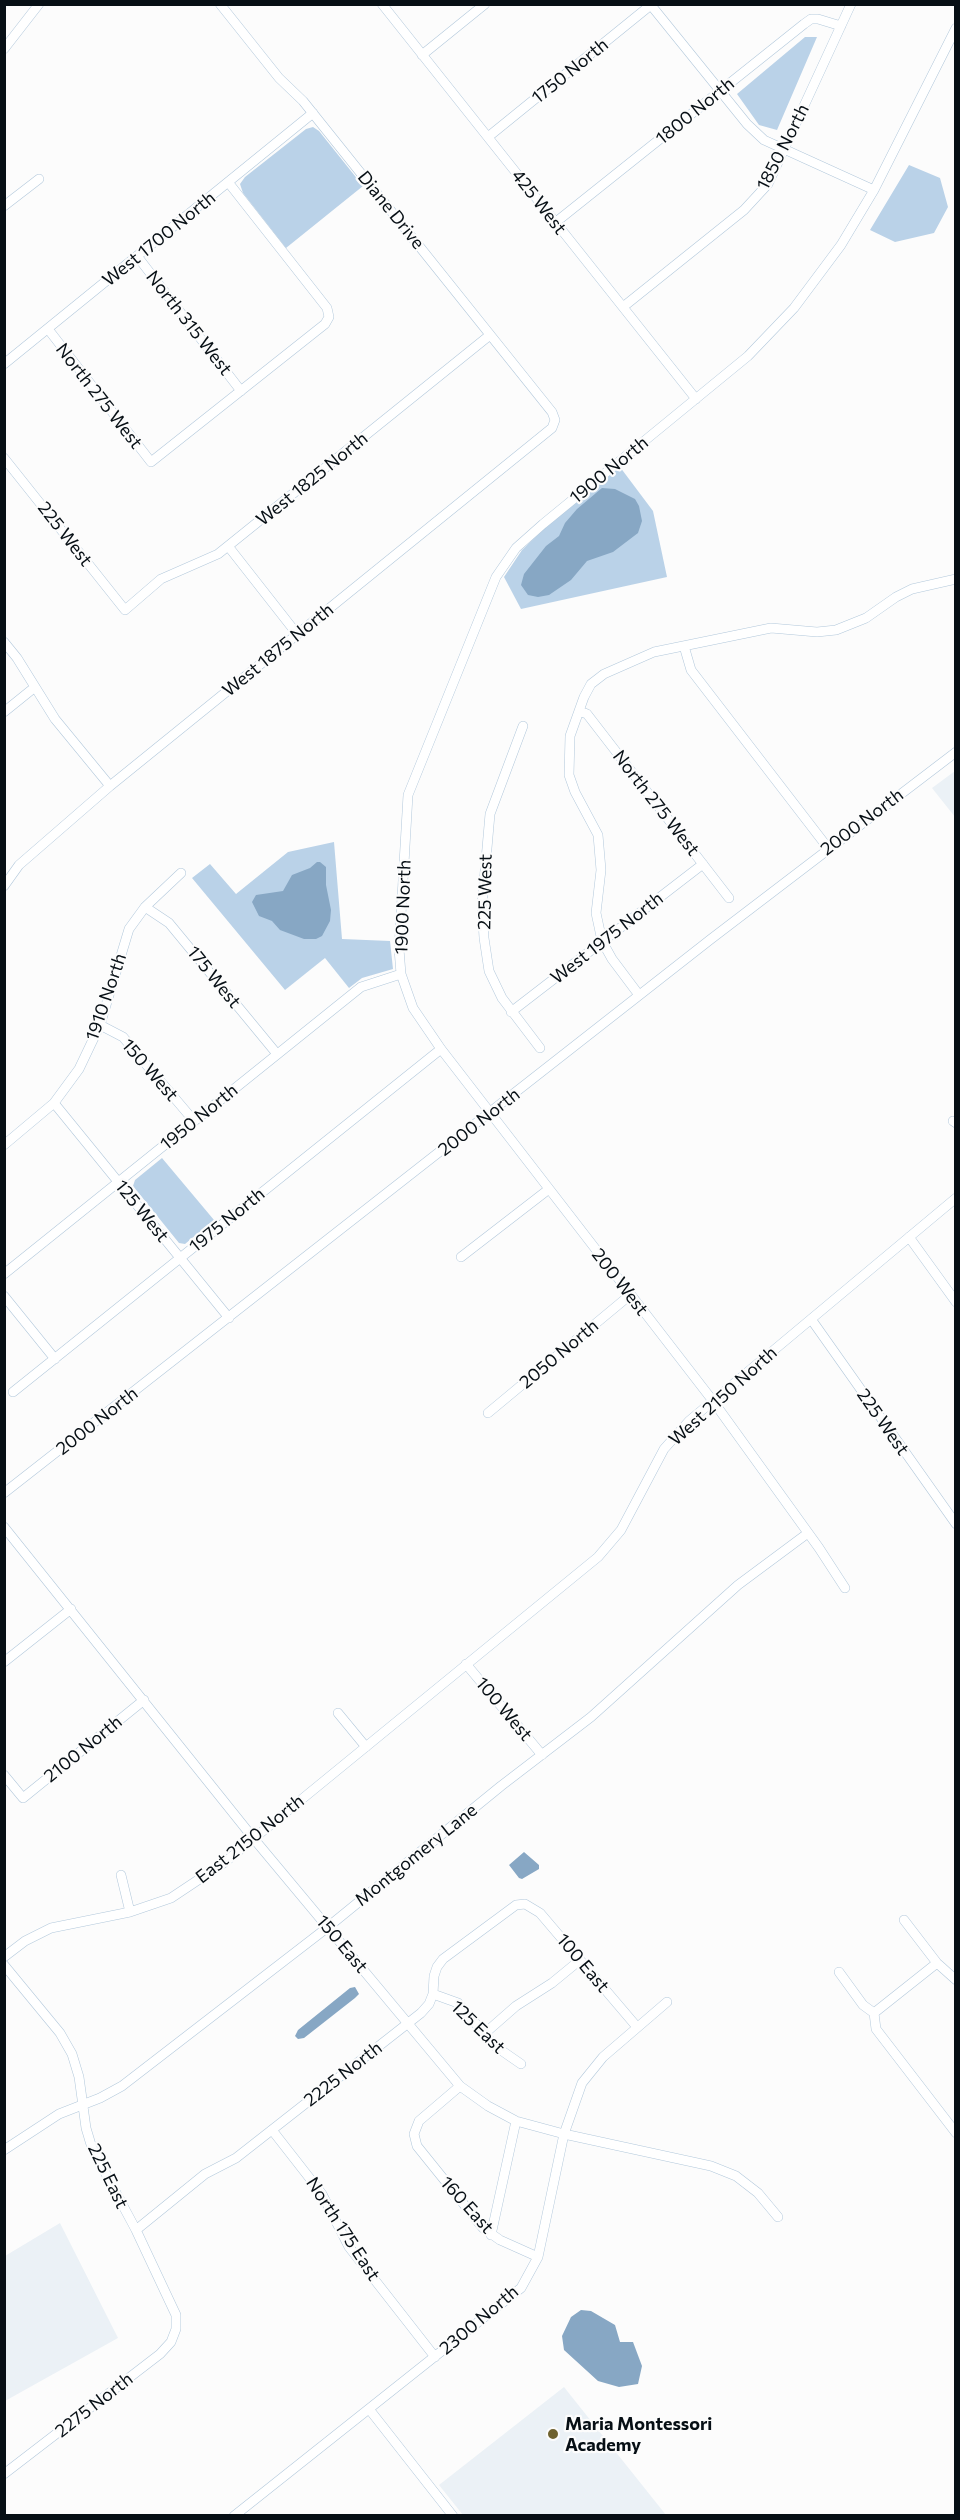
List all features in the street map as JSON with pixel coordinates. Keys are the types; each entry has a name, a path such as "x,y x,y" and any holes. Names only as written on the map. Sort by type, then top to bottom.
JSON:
{"street":[{"path":"4,49 39,4"},
{"name":"Diane Drive","path":"220,4 279,78 313,113 552,412 555,420"},
{"name":"425 West","path":"382,4 696,399"},
{"path":"422,55 485,4"},
{"name":"1850 North","path":"623,307 757,198 768,184 851,4"},
{"path":"651,5 747,124 764,140 874,190"},
{"name":"1750 North","path":"488,137 651,5"},
{"name":"1800 North","path":"556,222 804,24 818,19 841,26"},
{"name":"1900 North","path":"401,974 399,949 408,795 496,577 516,548 747,356 794,308 841,245 874,190 956,28"},
{"name":"West 1700 North","path":"4,364 313,113"},
{"path":"4,206 39,179"},
{"path":"228,182 327,308 329,317 325,324 241,391"},
{"name":"North 315 West","path":"137,256 241,391"},
{"name":"North 275 West","path":"48,329 151,462 241,391"},
{"name":"West 1825 North","path":"125,610 160,579 218,554 490,335"},
{"name":"West 1875 North","path":"4,886 19,865 110,786 552,428 555,420"},
{"name":"225 West","path":"4,458 125,610"},
{"path":"228,546 297,634"},
{"path":"639,995 612,959 603,941 596,912 601,870 598,834 575,792 569,775 570,736 591,684 604,674 654,652 771,628 817,632 836,630 866,618 912,589 956,579"},
{"path":"4,642 55,719 110,786"},
{"path":"684,646 691,670 828,848"},
{"path":"4,712 35,687"},
{"name":"North 275 West","path":"579,711 587,714 729,898"},
{"name":"225 West","path":"523,726 490,814 482,905 489,971 511,1012 540,1048"},
{"name":"2000 North","path":"4,1494 639,995 956,752"},
{"name":"West 1975 North","path":"511,1012 703,864"},
{"name":"1910 North","path":"4,1145 54,1103 79,1069 100,1025 129,929 145,907 181,873"},
{"name":"175 West","path":"145,907 169,923 277,1054"},
{"name":"200 West","path":"401,974 413,1008 441,1049 713,1401 845,1588"},
{"name":"1950 North","path":"4,1274 361,987 401,974"},
{"name":"150 West","path":"100,1025 123,1036 194,1121"},
{"name":"1975 North","path":"13,1392 441,1049"},
{"name":"125 West","path":"54,1103 229,1318"},
{"path":"461,1257 549,1189"},
{"name":"West 2150 North","path":"466,1664 598,1557 621,1530 664,1449 713,1401 956,1198"},
{"path":"909,1237 956,1302"},
{"name":"2050 North","path":"488,1413 630,1295"},
{"path":"4,1296 55,1359"},
{"name":"225 West","path":"811,1319 956,1524"},
{"name":"150 East","path":"4,1527 254,1839 460,2086 488,2106 516,2121 564,2134 711,2166 736,2176 758,2193 778,2217"},
{"name":"Montgomery Lane","path":"4,2150 59,2114 100,2098 122,2086 328,1927 619,1694 738,1585 808,1533"},
{"path":"4,1662 71,1609"},
{"name":"East 2150 North","path":"4,1957 25,1941 51,1928 130,1912 171,1898 225,1862 254,1839 466,1664"},
{"name":"100 West","path":"466,1664 542,1755"},
{"name":"2100 North","path":"4,1775 23,1798 144,1700"},
{"path":"338,1713 366,1747"},
{"path":"121,1875 130,1912"},
{"name":"100 East","path":"525,1904 540,1912 637,2027"},
{"name":"2225 North","path":"136,2230 205,2174 236,2158 408,2023 429,2004 433,1994 434,1976 443,1959 508,1909 525,1904"},
{"path":"904,1920 937,1963 956,1980"},
{"path":"484,2034 516,2006 552,1983 580,1960"},
{"path":"874,2013 937,1963"},
{"name":"225 East","path":"4,1965 66,2043 76,2065 86,2128 92,2148 171,2302 176,2315 176,2329"},
{"path":"839,1972 864,2005 874,2013 876,2029 956,2133"},
{"name":"125 East","path":"433,1994 458,2003 484,2034 508,2057 521,2064"},
{"name":"2300 North","path":"234,2516 521,2288 538,2257 564,2134 582,2083 603,2057 667,2002"},
{"name":"160 East","path":"460,2086 419,2121 414,2134 417,2146 477,2222 491,2235 522,2252 538,2257"},
{"path":"491,2235 516,2121"},
{"name":"North 175 East","path":"272,2130 322,2194 349,2247 435,2357"},
{"name":"2275 North","path":"4,2474 160,2354 171,2342 176,2329"},
{"path":"369,2409 453,2516"}],"shaded area":[{"path":"805,37 817,37 777,130 759,125 737,94"},
{"path":"313,127 319,131 363,186 286,248 243,193 240,184 245,177 306,129"},
{"path":"909,165 940,178 948,207 934,233 895,242 870,230"},
{"path":"620,467 653,511 667,577 521,609 504,577 522,550 547,526"},
{"path":"602,488 615,489 635,499 642,521 638,533 613,552 587,561 571,580 549,595 538,597 528,595 521,585 524,574 546,546 559,536 565,523 577,509"},
{"path":"955,771 955,817 932,788"},
{"path":"334,842 342,939 390,941 393,969 362,978 349,988 325,958 285,990 192,878 210,864 236,894 288,852"},
{"path":"317,862 326,867 326,885 331,910 330,921 322,936 316,939 304,939 280,930 272,921 259,916 252,902 256,895 283,891 292,875 310,868"},
{"path":"162,1158 214,1220 185,1244 179,1243 133,1186 135,1180"},
{"path":"524,1852 539,1865 539,1869 522,1879 509,1865"},
{"path":"355,1987 359,1994 355,1998 304,2038 298,2039 295,2036 298,2030 350,1988"},
{"path":"60,2223 118,2338 5,2401 5,2256"},
{"path":"581,2310 591,2311 615,2325 620,2342 633,2342 642,2366 638,2384 619,2387 598,2381 564,2350 562,2336 571,2317"},
{"name":"Maria Montessori Academy","path":"564,2387 666,2515 463,2515 439,2485"}],"place":[{"name":"Maria Montessori Academy","path":"553,2434"}]}
